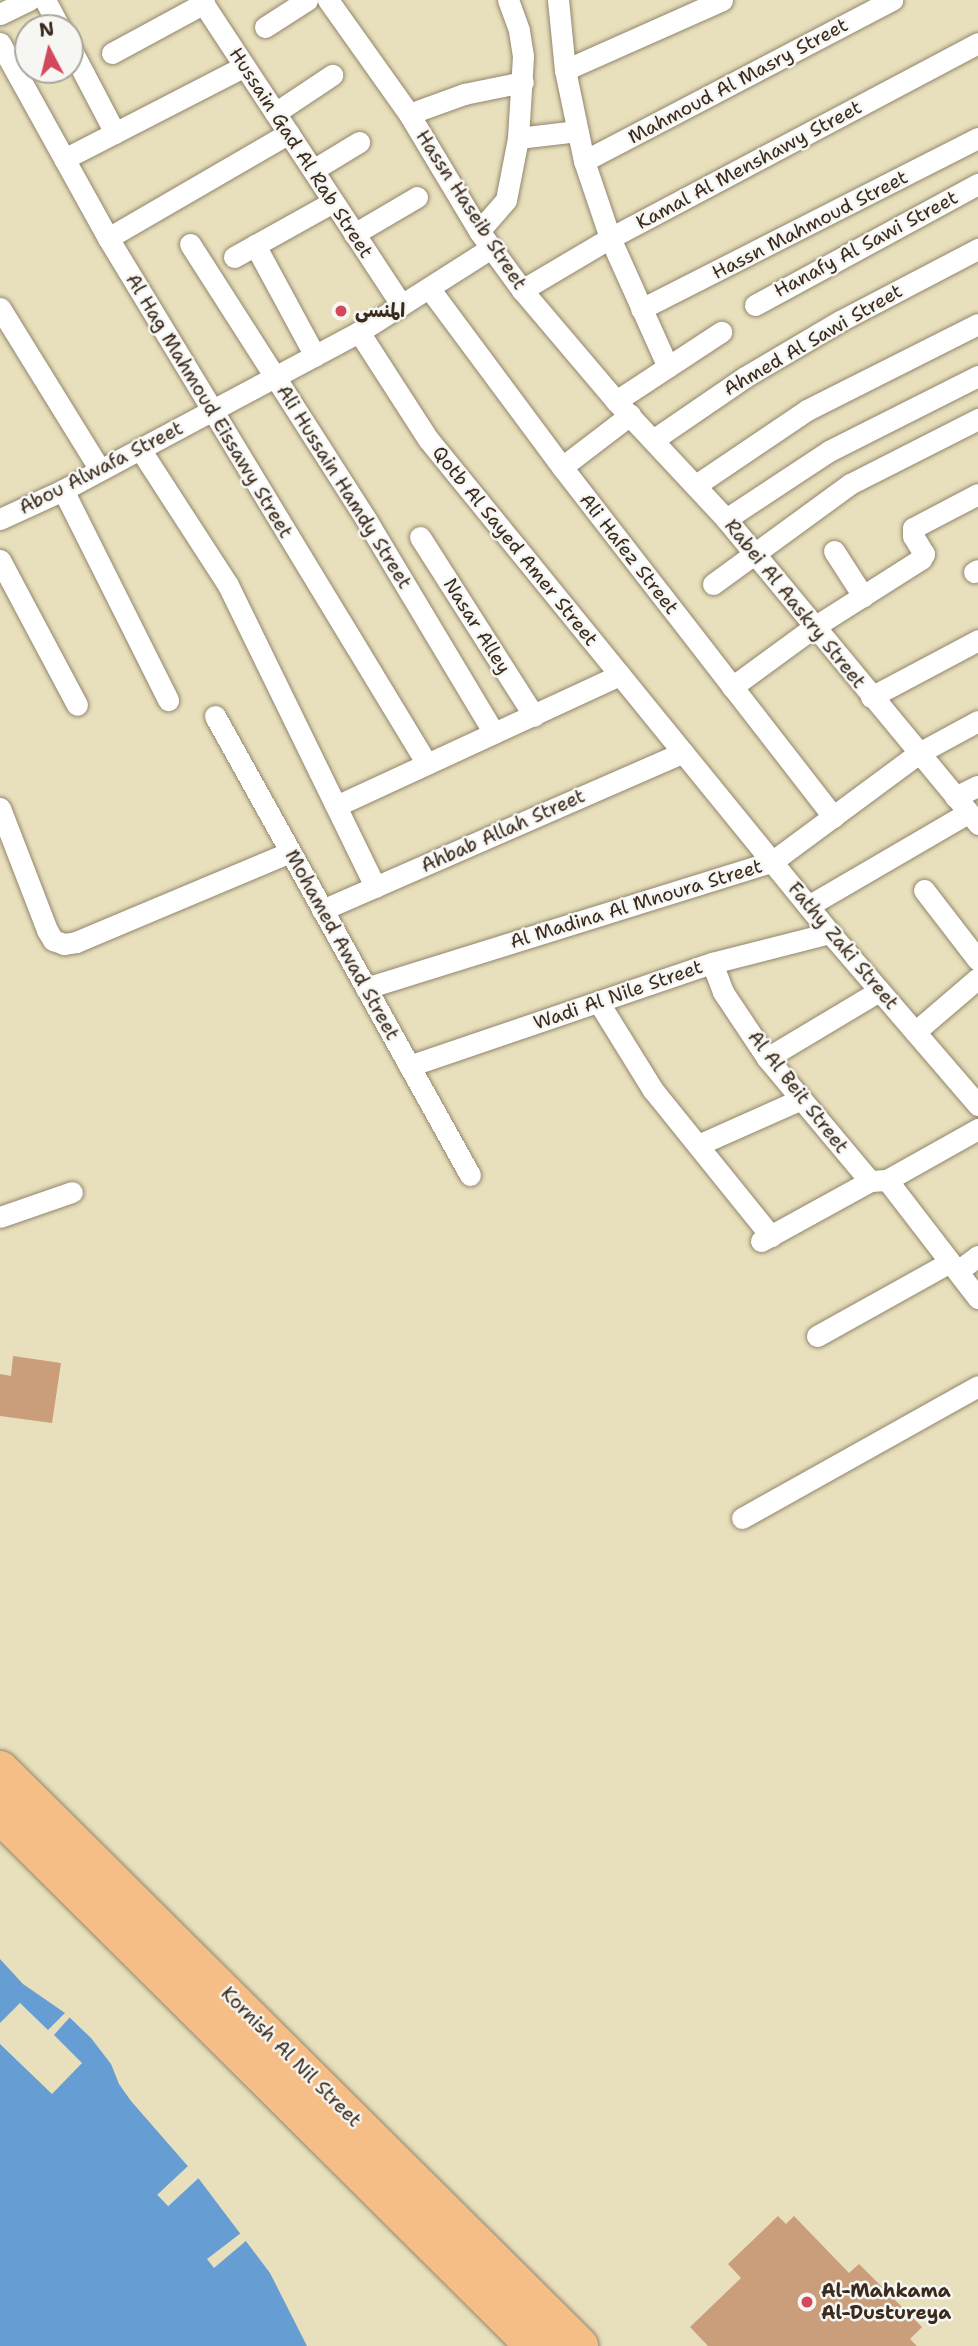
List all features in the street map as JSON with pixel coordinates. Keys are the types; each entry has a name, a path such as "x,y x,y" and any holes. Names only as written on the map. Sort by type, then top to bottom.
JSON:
{"highway":[{"name":"Kornish Al Nil Street","path":"0,1770 579,2346"},
{"name":"Kornish Al Nil Street","path":"0,1814 535,2346"}],"street":[{"path":"0,15 29,0"},
{"path":"265,27 307,0"},
{"name":"Hassn Haseib Street","path":"328,0 365,56 409,114 485,239 522,290 623,408"},
{"path":"558,0 565,70 584,161 610,238 668,367"},
{"path":"565,70 722,0"},
{"name":"Mahmoud Al Masry Street","path":"584,161 892,0"},
{"path":"112,53 202,2"},
{"name":"Hussain Gad Al Rab Street","path":"202,2 401,305"},
{"name":"Abou Alwafa Street","path":"0,519 64,490 359,332 429,288 485,239 506,200 518,138 523,82 521,43 514,2"},
{"name":"Al Hag Mahmoud Eissawy Street","path":"0,43 107,238 426,764"},
{"name":"Kamal Al Menshawy Street","path":"522,290 610,238 978,43"},
{"path":"64,159 245,66"},
{"path":"84,73 115,132"},
{"path":"275,113 332,75"},
{"path":"409,114 464,94 523,82"},
{"path":"518,138 578,131"},
{"path":"107,238 289,133"},
{"name":"Hassn Mahmoud Street","path":"641,309 978,138"},
{"path":"313,170 359,142"},
{"name":"Hanafy Al Sawi Street","path":"755,305 978,184"},
{"path":"354,234 417,197"},
{"path":"234,257 333,202"},
{"name":"Ali Hussain Hamdy Street","path":"190,244 367,520 494,733"},
{"path":"255,245 315,356"},
{"name":"Ahmed Al Sawi Street","path":"653,440 746,377 828,328 978,248"},
{"name":"Ali Hafez Street","path":"429,288 562,467 833,817"},
{"path":"0,307 100,470"},
{"path":"696,485 807,410 978,324"},
{"name":"Qotb Al Sayed Amer Street","path":"359,332 428,439 683,752"},
{"path":"562,467 668,367 722,332"},
{"path":"726,519 829,451 978,376"},
{"name":"Rabei Al Aaskry Street","path":"623,408 726,519 967,811"},
{"path":"713,583 850,484 978,419"},
{"path":"140,449 228,585 375,887"},
{"path":"64,490 168,700"},
{"path":"732,687 814,627 924,557 912,532 916,525 978,494"},
{"name":"Nasar Alley","path":"420,537 534,716"},
{"path":"834,551 863,596"},
{"path":"0,560 77,705"},
{"path":"871,697 978,640"},
{"path":"336,806 620,675"},
{"name":"Mohamed Awad Street","path":"215,716 470,1175"},
{"name":"Al Madina Al Mnoura Street","path":"366,988 773,861 919,753 978,721"},
{"name":"Fathy Zaki Street","path":"683,752 830,933 978,1105"},
{"name":"Ahbab Allah Street","path":"322,910 683,752"},
{"path":"808,906 967,811 978,786"},
{"path":"0,808 47,930 53,940 64,944 76,942 290,852"},
{"path":"924,890 978,960"},
{"name":"Wadi Al Nile Street","path":"409,1066 712,963 830,933"},
{"name":"Al Al Beit Street","path":"712,963 723,992 766,1058 799,1100 879,1180 954,1266 978,1298"},
{"path":"915,1032 978,978"},
{"path":"766,1058 879,991"},
{"path":"598,1003 653,1090 698,1145 765,1239 978,1129"},
{"path":"698,1145 799,1100"},
{"path":"0,1217 72,1192"},
{"path":"817,1336 978,1256"},
{"path":"742,1518 978,1386"}],"water":[{"path":"0,1959 23,1984 65,2013 91,2038 111,2064 119,2084 131,2101 199,2179 270,2273 307,2346 0,2346"}],"pier":[{"path":"20,2003 48,2030 65,2013 70,2017 54,2035 82,2063 52,2094 0,2044 0,2023"},
{"path":"188,2166 199,2178 168,2206 157,2195"},
{"path":"241,2233 247,2240 214,2268 207,2259"}],"building":[{"path":"13,1356 61,1363 52,1423 0,1416 0,1374 11,1376"},
{"name":"Al-Mahkama Al-Dustureya","path":"778,2216 786,2224 794,2216 849,2273 859,2264 922,2327 910,2339 917,2346 708,2346 690,2327 741,2278 728,2264"}],"place":[{"name":"المنسى","path":"341,311"},
{"name":"Al-Mahkama Al-Dustureya","path":"807,2302"}]}
